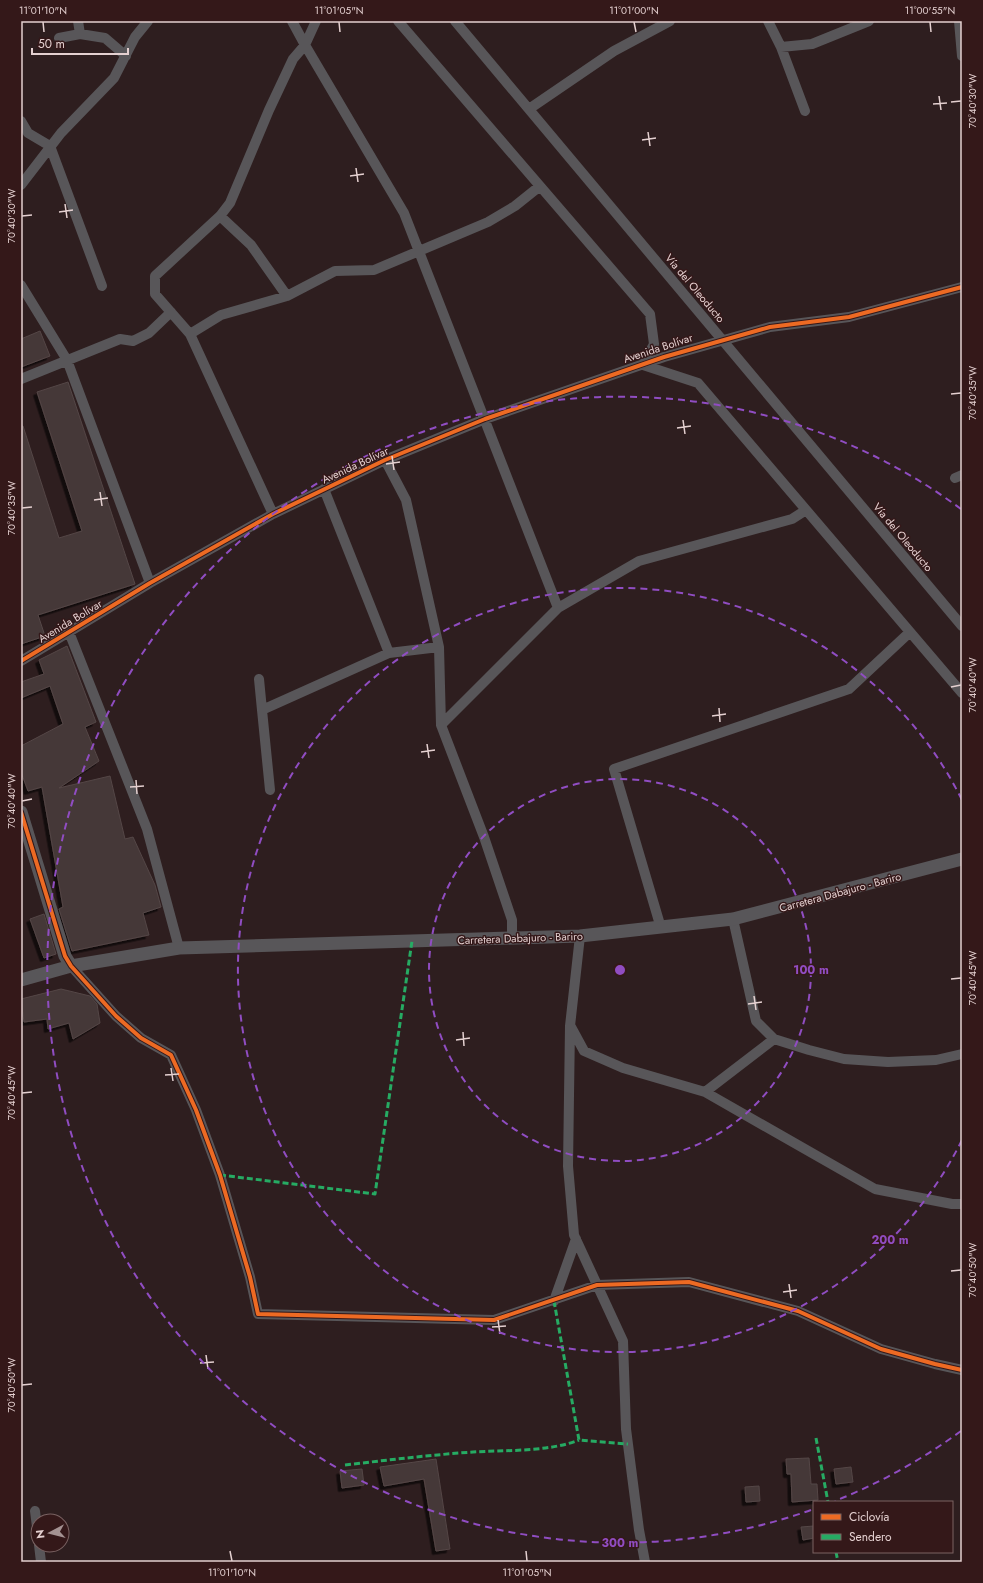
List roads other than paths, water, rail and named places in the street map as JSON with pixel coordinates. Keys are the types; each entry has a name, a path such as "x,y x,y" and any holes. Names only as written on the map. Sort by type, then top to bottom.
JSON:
{"street":[{"path":"78,21 80,34"},
{"path":"21,184 61,133 114,78 135,37 148,21"},
{"path":"292,21 404,213 558,608"},
{"path":"273,514 190,334 155,294 155,276 220,216 230,203 269,110 293,59 305,45 316,21"},
{"path":"398,21 650,314 654,344 643,366 698,383 962,692"},
{"name":"Vía del Oleoducto","path":"455,21 962,626"},
{"path":"529,109 614,51 670,21"},
{"path":"768,21 781,47 805,110"},
{"path":"781,47 812,44 869,21"},
{"path":"959,21 962,52"},
{"path":"59,38 80,34 105,38 126,56"},
{"path":"21,121 24,132 50,146 102,286"},
{"path":"190,334 221,315 287,296 335,271 374,270 488,222 515,206 540,186"},
{"path":"220,216 251,245 287,296"},
{"path":"21,285 67,360 150,583"},
{"name":"Avenida Bolívar","path":"21,661 150,583 273,514 385,460 485,419 643,366 664,357 722,340 770,327 849,317 962,287"},
{"path":"21,379 120,338 133,341 149,333 171,312"},
{"path":"385,460 406,500 439,647 441,725 484,837 507,905 512,920 512,938"},
{"path":"324,489 390,653"},
{"path":"441,725 558,608 639,561 792,519 806,510"},
{"path":"69,632 147,829 179,948"},
{"path":"661,928 614,769 849,689 910,632"},
{"path":"262,710 390,653 439,647"},
{"path":"259,679 270,790"},
{"path":"21,812 65,956 71,966 116,1016 141,1038 171,1055 196,1110 220,1175 250,1277 258,1314 494,1320 598,1285 690,1282 798,1310 881,1349 962,1370"},
{"name":"Carretera Dabajuro - Bariro","path":"21,980 71,966 179,948 580,936 733,919 962,860"},
{"path":"733,919 756,1021 774,1039 844,1059 888,1062 936,1060 962,1054"},
{"path":"580,936 570,1026 568,1166 574,1235 623,1341 626,1429 639,1530 646,1562"},
{"path":"570,1026 584,1051 623,1068 705,1092 875,1189 952,1204 962,1204"},
{"path":"705,1092 774,1039"},
{"path":"554,1301 576,1239"}]}
